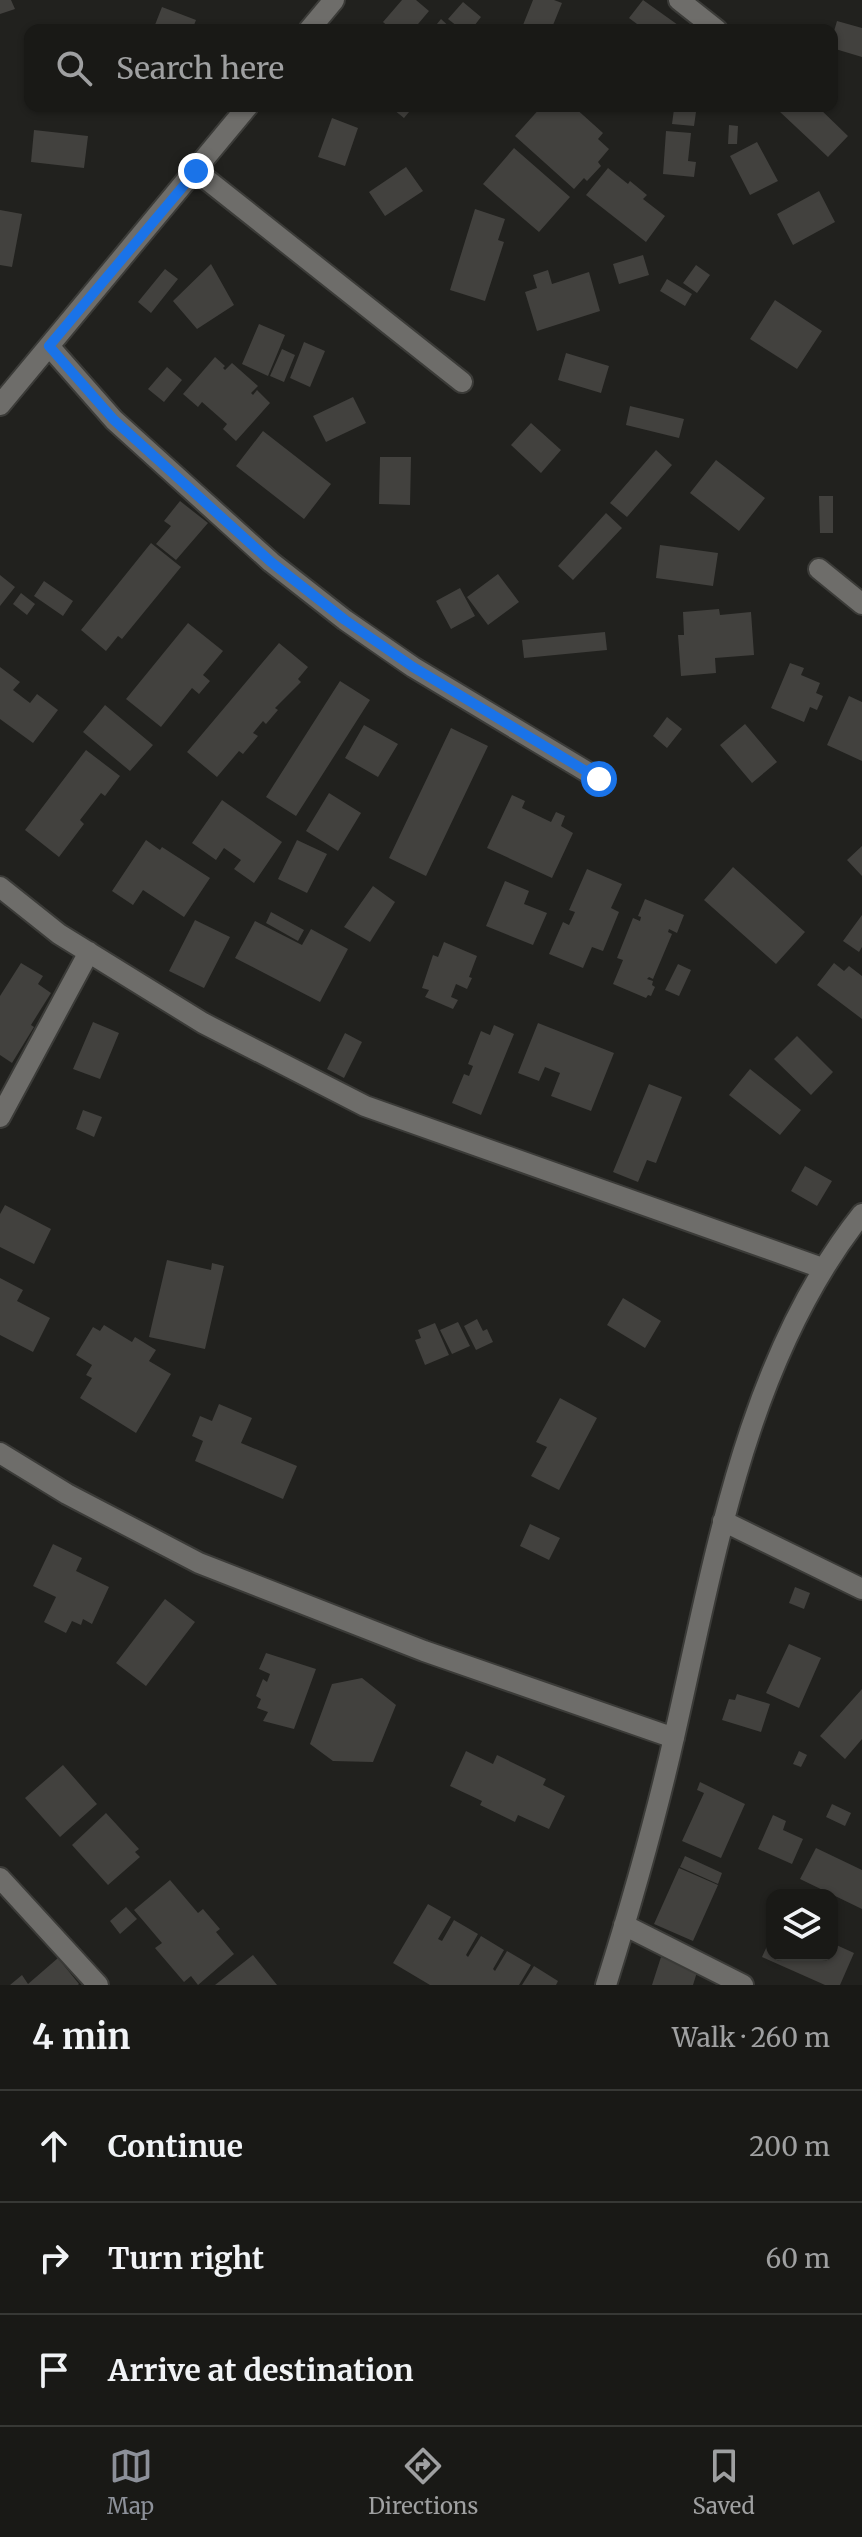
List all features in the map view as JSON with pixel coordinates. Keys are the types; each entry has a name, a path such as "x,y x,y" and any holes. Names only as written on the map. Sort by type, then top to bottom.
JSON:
{"street":[{"path":"314,24 334,0"},
{"path":"679,0 709,24"},
{"path":"0,405 243,112"},
{"path":"196,171 462,382"},
{"path":"49,346 114,420 271,562 345,620 413,667 599,779"},
{"path":"819,569 862,604"},
{"path":"0,887 59,934 203,1023 365,1106 822,1268"},
{"path":"0,1117 89,952"},
{"path":"606,1985 674,1738 723,1521 770,1374 822,1268 862,1214"},
{"path":"0,1453 67,1494 199,1563 424,1651 674,1738"},
{"path":"723,1521 862,1589"},
{"path":"0,1878 98,1985"},
{"path":"624,1925 743,1985"}],"building":[{"path":"0,0 11,0 15,9 0,14"},
{"path":"402,0 416,0 429,11 418,24 383,22"},
{"path":"533,0 562,3 553,24 523,24"},
{"path":"643,0 677,24 637,24 629,18"},
{"path":"463,2 481,17 476,24 454,24 448,19"},
{"path":"162,7 196,20 194,24 155,24"},
{"path":"837,21 862,28 862,57 838,50"},
{"path":"537,112 580,112 603,133 598,139 609,149 598,162 601,166 574,189 515,136"},
{"path":"674,112 696,112 694,126 672,124"},
{"path":"780,112 823,112 848,136 828,157"},
{"path":"332,118 358,128 345,166 318,157"},
{"path":"729,125 738,126 737,144 728,144"},
{"path":"34,130 88,136 84,168 31,162"},
{"path":"666,131 691,133 688,161 696,162 694,177 663,174"},
{"path":"757,142 778,181 750,195 730,156"},
{"path":"514,148 570,197 539,232 483,184"},
{"path":"406,167 423,191 385,216 369,192"},
{"path":"608,168 647,195 643,199 665,216 646,242 586,195"},
{"path":"819,191 835,222 793,245 777,214"},
{"path":"475,209 505,219 498,240 504,242 485,301 450,290"},
{"path":"0,210 22,214 12,267 0,265"},
{"path":"643,255 649,275 619,284 613,264"},
{"path":"211,264 234,305 197,329 173,301"},
{"path":"696,265 710,275 697,293 683,283"},
{"path":"165,269 178,279 151,313 138,302"},
{"path":"548,270 552,284 589,272 600,311 537,331 525,292 537,288 533,275"},
{"path":"667,279 692,294 685,306 660,291"},
{"path":"775,300 822,331 797,369 750,339"},
{"path":"259,324 285,335 268,376 242,364"},
{"path":"304,342 325,351 310,387 290,378"},
{"path":"282,349 295,355 284,382 270,376"},
{"path":"566,353 609,366 601,393 558,380"},
{"path":"215,357 225,366 225,370 232,363 258,386 251,393 253,395 257,390 270,403 236,441 223,429 227,424 202,402 198,407 183,394"},
{"path":"167,367 182,380 164,402 148,389"},
{"path":"353,397 366,423 326,442 313,416"},
{"path":"630,406 684,419 679,438 626,425"},
{"path":"531,423 561,450 541,473 511,445"},
{"path":"263,431 331,484 304,519 236,466"},
{"path":"656,450 672,465 627,517 610,503"},
{"path":"380,457 411,457 410,505 379,504"},
{"path":"716,460 765,498 739,531 690,493"},
{"path":"819,496 833,496 833,533 820,533"},
{"path":"180,501 208,523 176,560 156,544 171,526 164,521"},
{"path":"606,513 622,528 573,580 558,566"},
{"path":"151,543 181,567 122,639 118,636 106,651 81,630"},
{"path":"660,545 718,553 713,586 656,578"},
{"path":"498,574 519,602 488,625 467,597"},
{"path":"0,575 15,587 0,606"},
{"path":"44,581 73,601 63,616 34,596"},
{"path":"460,588 475,616 451,629 436,601"},
{"path":"21,593 35,604 27,615 13,604"},
{"path":"719,609 720,615 751,612 754,655 715,658 716,673 681,676 678,635 684,635 683,612"},
{"path":"188,623 223,651 203,675 210,681 199,694 192,688 161,727 126,699"},
{"path":"605,632 607,650 524,658 522,640"},
{"path":"279,643 308,667 298,679 301,682 275,708 278,710 253,733 258,736 243,754 239,751 217,777 187,752"},
{"path":"790,663 804,668 801,675 820,683 816,693 823,696 817,710 810,707 804,722 771,708"},
{"path":"0,667 20,682 13,690 30,703 37,694 58,710 33,743 0,719"},
{"path":"340,681 370,700 296,816 266,797"},
{"path":"849,696 862,702 862,761 827,745"},
{"path":"105,705 153,745 130,771 83,732"},
{"path":"667,717 682,729 667,748 653,736"},
{"path":"745,724 777,762 752,783 720,745"},
{"path":"364,725 398,744 378,777 345,758"},
{"path":"451,728 488,746 426,876 389,858"},
{"path":"86,750 120,776 105,796 101,793 80,820 84,824 59,857 25,830"},
{"path":"329,793 361,813 338,851 306,831"},
{"path":"512,795 525,801 522,808 551,822 556,812 565,816 561,826 573,833 552,878 487,848"},
{"path":"222,800 282,842 254,883 234,869 241,860 224,848 216,860 192,843"},
{"path":"146,840 210,878 184,917 143,890 133,905 112,891"},
{"path":"297,840 327,854 307,893 278,879"},
{"path":"862,846 862,876 847,860"},
{"path":"733,867 805,932 776,964 704,900"},
{"path":"587,869 622,884 611,908 619,912 603,951 592,947 583,968 549,954 563,922 569,925 575,912 569,910"},
{"path":"505,881 529,891 524,904 547,913 533,945 486,926"},
{"path":"373,886 395,902 370,942 344,927"},
{"path":"645,899 684,915 677,933 669,929 668,932 672,934 653,979 647,979 653,981 655,987 651,996 646,998 613,984 623,960 617,958 633,918 640,921 641,917 638,916"},
{"path":"271,912 304,930 298,941 266,923"},
{"path":"862,915 862,947 859,952 843,941"},
{"path":"195,920 230,937 204,988 169,971"},
{"path":"255,921 302,945 311,929 348,949 320,1002 235,958"},
{"path":"444,942 477,956 467,989 456,984 451,997 458,1000 453,1009 425,997 429,990 422,988 433,955 438,957"},
{"path":"21,963 43,976 38,984 51,993 12,1063 0,1055 0,996"},
{"path":"834,963 844,971 849,966 862,976 862,1019 817,985"},
{"path":"678,964 691,970 679,996 665,990"},
{"path":"93,1022 119,1033 100,1079 73,1069"},
{"path":"538,1023 614,1053 591,1111 551,1096 560,1073 545,1067 539,1081 518,1073"},
{"path":"494,1025 514,1034 481,1115 452,1103 464,1074 469,1076 473,1066 468,1064 481,1031 490,1035"},
{"path":"345,1033 362,1042 344,1078 327,1069"},
{"path":"797,1036 833,1072 811,1095 774,1059"},
{"path":"750,1069 801,1110 780,1135 729,1095"},
{"path":"649,1084 682,1097 656,1163 647,1160 638,1182 613,1172"},
{"path":"83,1110 102,1117 94,1137 76,1129"},
{"path":"805,1166 832,1181 817,1206 791,1191"},
{"path":"5,1205 51,1229 34,1264 0,1247 0,1214"},
{"path":"167,1260 211,1270 212,1263 224,1266 205,1349 149,1337"},
{"path":"0,1278 23,1290 17,1301 50,1318 33,1352 0,1335"},
{"path":"623,1298 661,1321 645,1348 607,1325"},
{"path":"477,1319 483,1331 487,1329 493,1342 476,1350 464,1326"},
{"path":"458,1322 470,1346 452,1354 440,1330"},
{"path":"435,1323 449,1355 425,1365 415,1340 421,1338 418,1330"},
{"path":"104,1325 132,1342 135,1337 156,1350 149,1361 171,1374 136,1433 80,1398 92,1378 86,1375 92,1365 76,1355 93,1327 100,1331"},
{"path":"560,1398 597,1418 559,1490 531,1476 547,1447 536,1442"},
{"path":"219,1404 252,1418 241,1443 297,1466 283,1499 195,1461 203,1441 192,1436 200,1416 212,1421"},
{"path":"530,1524 560,1538 549,1560 520,1546"},
{"path":"53,1544 82,1558 76,1571 109,1587 92,1624 83,1619 81,1625 72,1621 66,1633 44,1622 56,1597 33,1586"},
{"path":"795,1587 810,1593 804,1609 789,1603"},
{"path":"165,1599 195,1622 146,1686 116,1663"},
{"path":"789,1644 821,1658 799,1708 766,1693"},
{"path":"266,1653 316,1669 294,1729 263,1721 268,1712 257,1708 261,1699 256,1696 263,1679 267,1682 270,1674 259,1669"},
{"path":"362,1678 396,1705 373,1762 333,1761 310,1744 332,1684"},
{"path":"862,1689 862,1739 845,1759 820,1736"},
{"path":"737,1694 770,1704 761,1732 722,1720 729,1699 735,1700"},
{"path":"466,1751 493,1764 497,1755 546,1779 543,1785 565,1796 549,1829 518,1815 515,1822 450,1786"},
{"path":"799,1751 807,1755 801,1767 793,1764"},
{"path":"63,1765 97,1804 60,1837 25,1798"},
{"path":"700,1782 745,1804 721,1858 682,1841 704,1793 697,1790"},
{"path":"832,1804 851,1813 845,1826 826,1817"},
{"path":"106,1813 139,1849 135,1852 140,1857 108,1885 72,1845"},
{"path":"773,1815 786,1821 783,1830 803,1839 792,1864 758,1849"},
{"path":"816,1848 862,1870 862,1909 838,1897 838,1889 821,1889 800,1879"},
{"path":"685,1856 722,1873 718,1884 680,1867"},
{"path":"679,1868 718,1885 693,1941 654,1924"},
{"path":"170,1880 198,1913 203,1909 220,1929 216,1932 234,1954 198,1985 191,1976 184,1982 155,1948 162,1943 134,1910"},
{"path":"428,1904 451,1917 438,1939 442,1941 454,1920 478,1934 466,1955 468,1957 481,1936 504,1950 493,1969 495,1971 507,1951 531,1965 519,1985 430,1985 393,1963"},
{"path":"126,1907 137,1919 120,1934 110,1921"},
{"path":"838,1946 854,1953 840,1985 825,1985 771,1961 838,1961"},
{"path":"253,1955 277,1985 215,1985"},
{"path":"661,1957 698,1969 693,1985 652,1985"},
{"path":"58,1958 78,1985 10,1985 22,1975 28,1984"},
{"path":"534,1966 558,1981 556,1985 522,1985"}],"route":[{"path":"196,171 49,346 114,420 271,562 345,620 413,667 599,779"}]}
